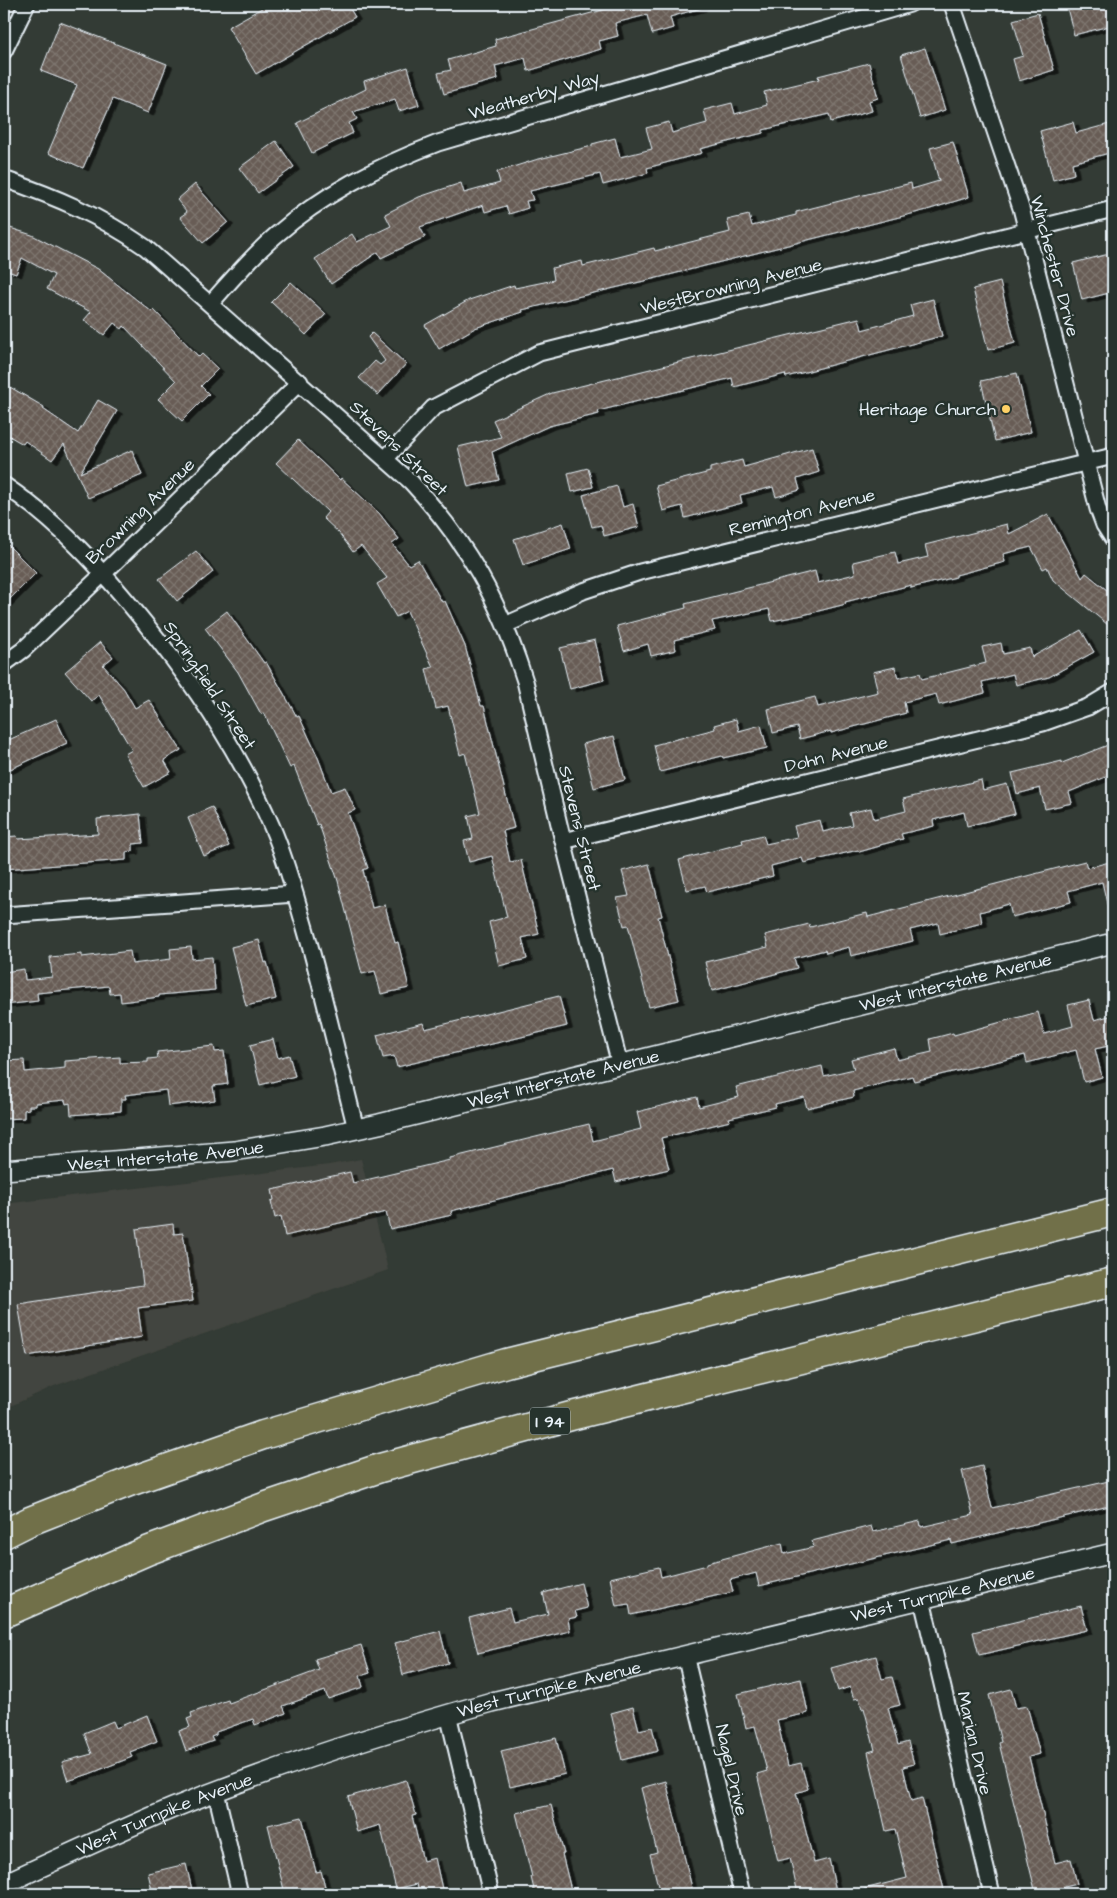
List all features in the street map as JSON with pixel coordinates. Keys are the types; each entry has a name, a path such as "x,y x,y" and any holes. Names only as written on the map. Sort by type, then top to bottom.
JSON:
{"highway":[{"path":"4,1534 30,1521 129,1482 263,1435 506,1364 1113,1212"},
{"name":"I 94","path":"4,1613 174,1540 380,1468 571,1416 1113,1282"}],"street":[{"path":"4,51 26,4"},
{"name":"Weatherby Way","path":"211,303 258,252 295,220 354,180 410,154 447,140 910,4"},
{"name":"Winchester Drive","path":"952,4 1027,230 1085,463 1098,509 1104,525 1113,539"},
{"name":"Stevens Street","path":"4,179 80,208 123,232 164,262 386,458 429,501 465,548 491,592 525,681 563,841 620,1065"},
{"name":"WestBrowning Avenue","path":"386,458 434,408 540,353 1113,208"},
{"name":"Browning Avenue","path":"4,664 23,650 104,573 300,382"},
{"name":"Remington Avenue","path":"505,625 584,591 640,572 1113,456"},
{"name":"Springfield Street","path":"4,486 34,507 104,573 175,662 228,740 258,795 272,828 295,894 320,984 356,1129"},
{"name":"Dohn Avenue","path":"563,841 1043,723 1088,707 1113,692"},
{"path":"4,915 295,894"},
{"name":"West Interstate Avenue","path":"4,1170 234,1151 356,1129 1113,943"},
{"name":"West Turnpike Avenue","path":"4,1884 125,1829 216,1792 309,1758 448,1714 685,1655 1113,1553"},
{"name":"Marian Drive","path":"922,1600 992,1894"},
{"name":"Nagel Drive","path":"685,1655 742,1894"},
{"path":"448,1714 491,1894"},
{"path":"216,1792 240,1894"}],"shaded area":[{"path":"361,1159 388,1270 54,1386 4,1409 4,1204 329,1165"}],"building":[{"path":"269,4 347,4 355,17 256,74 228,27"},
{"path":"625,4 701,4 701,8 670,17 673,28 652,34 647,15 615,23 618,36 599,41 601,49 528,71 525,58 495,66 498,79 444,94 438,73 451,70 448,60 496,46 495,39"},
{"path":"1066,4 1113,4 1113,25 1074,35"},
{"path":"1038,13 1054,70 1019,81 1013,59 1023,56 1013,20"},
{"path":"60,22 167,64 148,113 113,99 83,168 48,153 77,85 41,71"},
{"path":"925,48 945,110 920,118 901,55"},
{"path":"869,63 878,98 869,101 872,111 831,122 829,114 763,130 763,133 700,149 702,153 647,168 648,173 603,185 600,174 530,191 533,200 526,201 528,208 509,214 506,206 485,212 483,205 420,227 425,237 381,258 378,252 331,284 315,259 352,234 357,242 391,226 385,214 419,197 461,183 464,193 500,183 497,172 615,138 620,157 652,149 646,128 669,122 672,133 707,123 704,110 732,103 735,114 767,105 764,92 819,79 818,76"},
{"path":"408,67 419,105 399,111 395,99 353,112 357,119 349,123 353,133 312,153 297,123 366,89 364,81"},
{"path":"1073,122 1076,133 1113,123 1113,152 1072,163 1074,174 1053,180 1040,131"},
{"path":"276,141 294,167 258,193 239,168"},
{"path":"953,142 969,197 927,210 522,310 523,312 475,328 439,349 425,325 469,300 514,285 515,288 554,280 552,268 582,261 583,266 654,248 655,251 730,232 727,220 749,215 752,226 796,215 796,212 911,183 912,189 939,181 930,148"},
{"path":"195,184 228,222 203,243 180,217 187,212 177,200"},
{"path":"7,227 32,235 98,269 152,312 154,310 199,357 202,354 218,369 201,386 209,394 182,421 158,399 176,381 124,326 122,329 114,323 104,335 84,320 91,312 47,289 54,275 22,258 16,274 4,270 4,237"},
{"path":"1113,253 1113,292 1082,300 1073,263"},
{"path":"291,282 326,314 306,335 271,302"},
{"path":"1000,282 1015,343 988,350 973,289"},
{"path":"933,299 942,336 786,377 785,374 734,387 732,378 598,411 599,414 549,426 492,452 499,480 468,487 458,447 501,437 493,420 552,393 859,318 862,330 913,316 910,305"},
{"path":"372,333 406,364 378,395 359,378 375,361 380,365 385,361 368,337"},
{"path":"1017,373 1031,432 995,441 981,381"},
{"path":"10,387 44,407 43,409 78,433 98,400 117,411 80,473 132,450 142,475 88,498 64,444 52,460 25,441 23,444 4,433 4,398"},
{"path":"298,440 340,480 341,478 379,513 399,539 392,544 409,565 418,560 442,602 445,601 465,646 481,706 484,706 514,828 503,831 510,862 521,860 539,934 522,938 527,959 499,966 489,922 507,917 492,856 469,862 464,841 473,839 468,816 480,813 465,753 460,755 448,706 436,709 426,669 433,667 407,611 396,617 377,584 387,578 361,546 353,552 339,533 323,518 328,512 276,463"},
{"path":"812,448 819,472 797,479 800,490 776,497 773,487 740,495 742,503 685,518 682,506 663,511 656,486 710,472 710,468 742,460 744,467"},
{"path":"588,468 593,487 572,492 568,473"},
{"path":"617,486 623,507 633,504 639,527 604,536 601,525 592,527 583,495"},
{"path":"1048,514 1082,578 1086,573 1113,595 1113,629 1053,580 1047,567 1043,569 1031,547 1003,554 1005,562 956,575 956,577 911,588 911,585 803,615 772,621 769,609 712,621 715,630 674,640 676,650 651,656 648,644 624,651 617,626 686,608 685,604 815,571 818,583 855,574 853,562 895,552 898,564 928,557 925,545 1007,524 1009,534"},
{"path":"563,523 571,549 523,565 514,539"},
{"path":"4,541 36,573 4,605"},
{"path":"196,551 213,572 177,601 159,579"},
{"path":"227,611 264,663 266,662 297,717 299,716 331,792 345,787 355,810 348,813 368,868 363,870 372,908 385,905 395,943 398,942 409,988 381,994 375,971 362,974 338,881 319,824 317,825 294,766 290,768 264,713 261,714 238,672 205,628"},
{"path":"1081,630 1094,652 1049,677 1016,685 1013,674 982,682 985,693 939,705 936,694 904,702 906,713 831,733 831,731 800,739 797,727 773,733 768,709 815,697 818,707 878,692 873,672 895,667 898,678 920,673 922,679 986,663 982,647 1001,643 1003,654 1030,648 1032,657"},
{"path":"595,640 604,680 570,689 560,648"},
{"path":"100,642 113,657 103,665 124,689 135,708 149,700 181,750 164,760 171,772 144,787 125,754 132,750 99,695 91,701 65,672"},
{"path":"56,719 67,743 4,772 4,742"},
{"path":"736,719 739,731 761,725 767,748 723,758 722,756 660,772 654,745 715,729 714,725"},
{"path":"614,736 625,780 594,788 583,744"},
{"path":"1113,743 1113,774 1069,792 1072,803 1045,809 1040,788 1017,794 1012,773 1062,761 1062,763"},
{"path":"981,780 983,790 1007,784 1015,814 967,826 964,812 933,820 934,826 901,834 903,839 859,852 858,850 804,863 802,858 771,866 773,876 707,892 705,886 687,890 679,860 743,843 742,840 763,835 766,844 797,837 794,826 820,820 823,832 852,825 849,813 871,808 874,819 906,811 903,799"},
{"path":"212,807 229,846 204,856 188,818"},
{"path":"140,814 143,843 133,844 133,851 126,852 126,860 4,869 4,837 17,836 18,839 98,834 97,819"},
{"path":"1085,861 1087,868 1113,861 1113,908 1108,908 1102,882 1068,891 1071,902 1012,917 1009,904 980,912 982,923 940,934 938,923 910,930 913,941 851,956 849,947 826,953 825,950 794,958 797,968 712,991 705,962 768,947 765,935 809,924 810,927 867,913 868,917"},
{"path":"649,864 662,916 658,917 679,1000 649,1007 628,925 624,926 617,898 629,896 622,871"},
{"path":"259,940 265,963 267,962 276,999 246,1006 231,947"},
{"path":"191,947 192,959 212,957 215,990 159,995 159,997 121,1002 120,993 110,994 109,986 37,993 38,1001 4,1005 4,972 24,969 25,980 52,977 50,957 82,954 82,957 130,951 132,964 171,959 170,949"},
{"path":"559,996 567,1026 397,1067 394,1056 383,1058 377,1035 423,1023 425,1029"},
{"path":"1089,1000 1094,1020 1113,1015 1113,1045 1095,1049 1102,1077 1084,1082 1076,1050 1027,1063 1025,1055 914,1081 912,1076 853,1091 854,1097 807,1108 804,1097 775,1104 776,1107 729,1118 730,1121 661,1138 669,1169 616,1182 613,1170 451,1211 452,1215 390,1229 386,1212 285,1236 281,1216 275,1218 271,1201 274,1200 272,1190 350,1172 353,1183 589,1124 593,1141 641,1129 637,1112 697,1097 699,1107 739,1097 736,1087 822,1066 824,1076 854,1069 851,1059 894,1048 897,1060 932,1052 930,1039 953,1033 954,1035 1038,1012 1044,1034 1073,1026 1068,1005"},
{"path":"273,1039 278,1058 289,1055 295,1076 260,1085 250,1045"},
{"path":"214,1046 215,1052 224,1051 228,1084 213,1086 215,1100 168,1106 166,1090 125,1095 126,1099 121,1099 121,1111 71,1115 70,1103 66,1104 65,1100 36,1103 36,1106 29,1106 29,1109 24,1110 24,1118 4,1119 4,1061 24,1060 25,1072 65,1068 65,1061 120,1057 120,1063 148,1062 148,1059 158,1058 157,1052"},
{"path":"173,1224 174,1234 183,1233 193,1301 138,1308 142,1337 27,1356 18,1304 143,1285 136,1229"},
{"path":"982,1466 992,1508 1113,1480 1113,1505 952,1544 951,1540 759,1586 756,1573 730,1580 733,1592 631,1615 629,1604 616,1606 610,1578 659,1567 661,1577 782,1543 784,1554 814,1547 812,1541 871,1526 873,1532 920,1521 921,1527 973,1515 962,1471"},
{"path":"581,1583 587,1608 575,1611 577,1617 568,1619 570,1631 478,1653 469,1618 509,1608 513,1622 548,1614 543,1593"},
{"path":"1081,1606 1087,1630 979,1655 973,1632"},
{"path":"440,1631 448,1663 403,1675 395,1643"},
{"path":"361,1645 370,1673 360,1676 363,1687 328,1699 325,1691 283,1706 286,1713 255,1725 253,1719 216,1732 216,1735 211,1737 213,1741 186,1751 179,1731 190,1727 187,1719 192,1717 191,1713 228,1700 229,1703 319,1670 315,1659"},
{"path":"876,1656 882,1679 892,1677 900,1705 888,1708 898,1745 908,1742 914,1764 903,1767 911,1801 922,1798 945,1894 864,1894 864,1889 907,1878 895,1829 886,1831 868,1752 875,1750 864,1708 862,1709 859,1698 854,1699 850,1687 838,1691 831,1668"},
{"path":"801,1679 808,1713 777,1720 788,1766 801,1763 808,1789 796,1793 814,1863 829,1859 836,1891 822,1894 798,1894 790,1858 778,1861 757,1774 767,1771 755,1726 746,1728 738,1694"},
{"path":"1011,1689 1016,1708 1027,1706 1040,1754 1029,1757 1055,1863 1071,1859 1077,1884 1036,1894 989,1695"},
{"path":"633,1707 639,1730 652,1727 658,1751 622,1760 611,1713"},
{"path":"147,1715 157,1741 130,1752 132,1757 68,1781 62,1762 92,1754 84,1733 113,1721 116,1728"},
{"path":"556,1738 565,1774 510,1787 501,1751"},
{"path":"406,1780 416,1815 412,1816 423,1861 435,1858 442,1889 422,1894 420,1894 417,1884 396,1889 380,1825 357,1832 348,1797"},
{"path":"666,1781 692,1888 669,1894 660,1894 650,1854 657,1852 641,1788"},
{"path":"551,1805 572,1894 535,1894 516,1813"},
{"path":"302,1817 316,1872 321,1871 327,1894 285,1894 268,1825"},
{"path":"186,1864 192,1890 181,1892 181,1894 153,1894 148,1873"}],"place":[{"name":"Heritage Church","path":"1006,409"}]}
